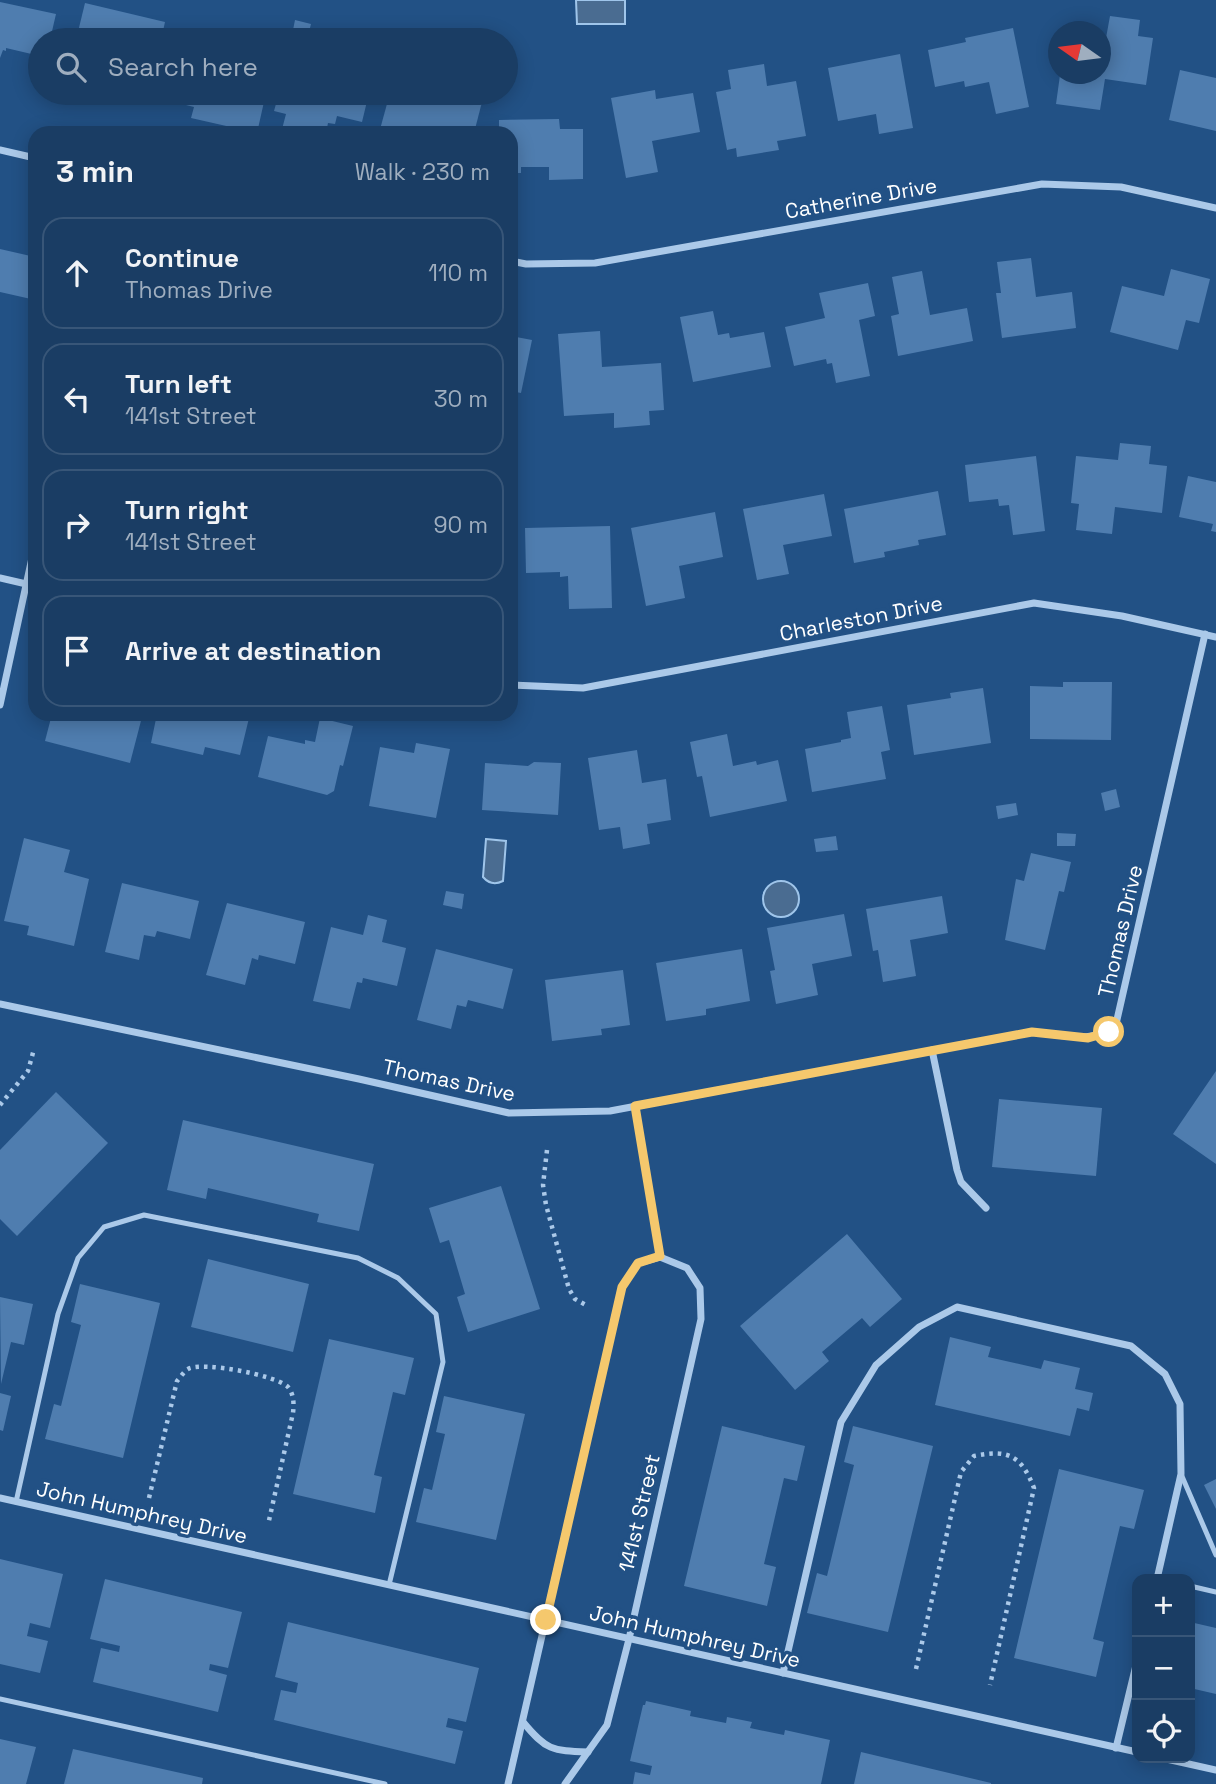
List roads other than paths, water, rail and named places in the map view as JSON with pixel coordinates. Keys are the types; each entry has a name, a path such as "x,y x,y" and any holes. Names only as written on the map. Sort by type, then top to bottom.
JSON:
{"street":[{"path":"0,150 28,156"},
{"name":"Catherine Drive","path":"518,262 595,264 1042,184 1121,187 1216,208"},
{"path":"0,705 28,575"},
{"path":"0,578 26,584"},
{"name":"Charleston Drive","path":"518,685 583,688 1034,603 1122,616 1216,637"},
{"name":"Thomas Drive","path":"0,1004 509,1113 610,1111 1032,1032 1088,1038 1109,1032 1116,1024 1205,634"},
{"path":"932,1051 961,1182 986,1208"},
{"path":"508,1784 622,1287 638,1263 660,1256 635,1106"},
{"name":"141st Street","path":"565,1784 607,1725 701,1319 700,1289 687,1268 660,1256"},
{"path":"783,1673 841,1422 876,1365 919,1327 957,1307 1131,1346 1165,1374 1180,1404 1181,1474 1160,1574"},
{"name":"John Humphrey Drive","path":"0,1498 1132,1751"},
{"path":"1116,1748 1132,1682"},
{"path":"523,1722 540,1744 561,1751 588,1752"},
{"path":"1184,1763 1216,1770"}],"lane":[{"path":"16,1502 58,1314 78,1258 104,1227 144,1215 358,1258 398,1278 436,1314 443,1363 389,1585"},
{"path":"1181,1474 1216,1555"},
{"path":"1195,1587 1216,1592"},
{"path":"0,1699 385,1784"}],"water":[{"path":"576,0 625,0 625,24 577,24"},
{"path":"486,839 506,841 503,881 490,882 483,877"},
{"path":"781,881 794,886 799,899 794,912 781,917 768,912 763,899 768,886"}]}
